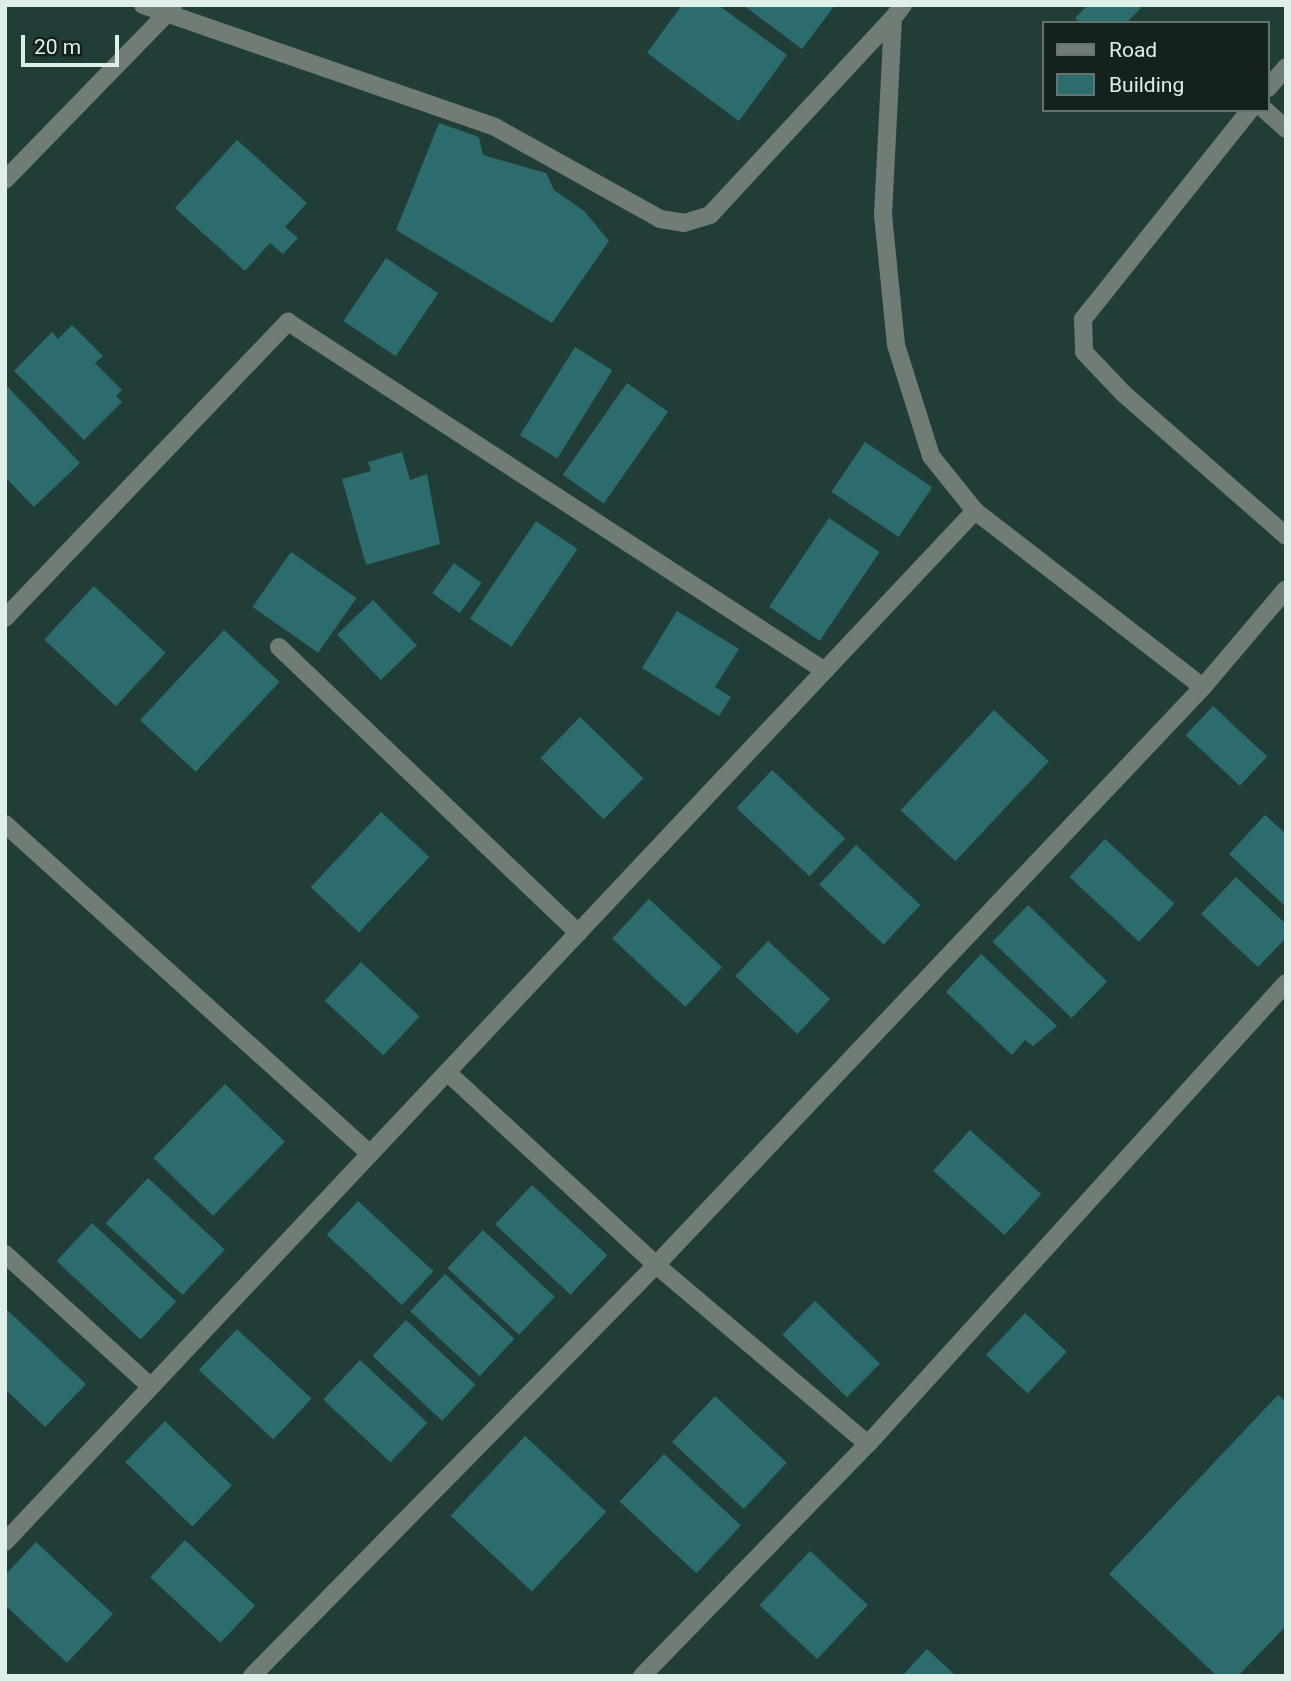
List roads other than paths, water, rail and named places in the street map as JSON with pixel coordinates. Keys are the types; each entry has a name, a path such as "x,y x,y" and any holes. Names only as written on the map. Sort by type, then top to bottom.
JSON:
{"street":[{"path":"143,5 171,11 495,127 660,219 684,223 709,215 898,12"},
{"path":"5,180 171,11"},
{"path":"898,12 883,215 896,345 931,456 975,511 1203,687"},
{"path":"1270,86 1286,67"},
{"path":"1248,112 1083,319 1084,352 1124,394 1286,536"},
{"path":"1267,112 1286,129"},
{"path":"5,618 288,322 825,671"},
{"path":"5,1542 975,511"},
{"path":"252,1676 656,1265 1203,687 1286,589"},
{"path":"279,647 578,933"},
{"path":"5,824 370,1154"},
{"path":"642,1676 868,1444 1283,991"},
{"path":"447,1072 656,1265 868,1444"},
{"path":"5,1254 151,1387"}]}
